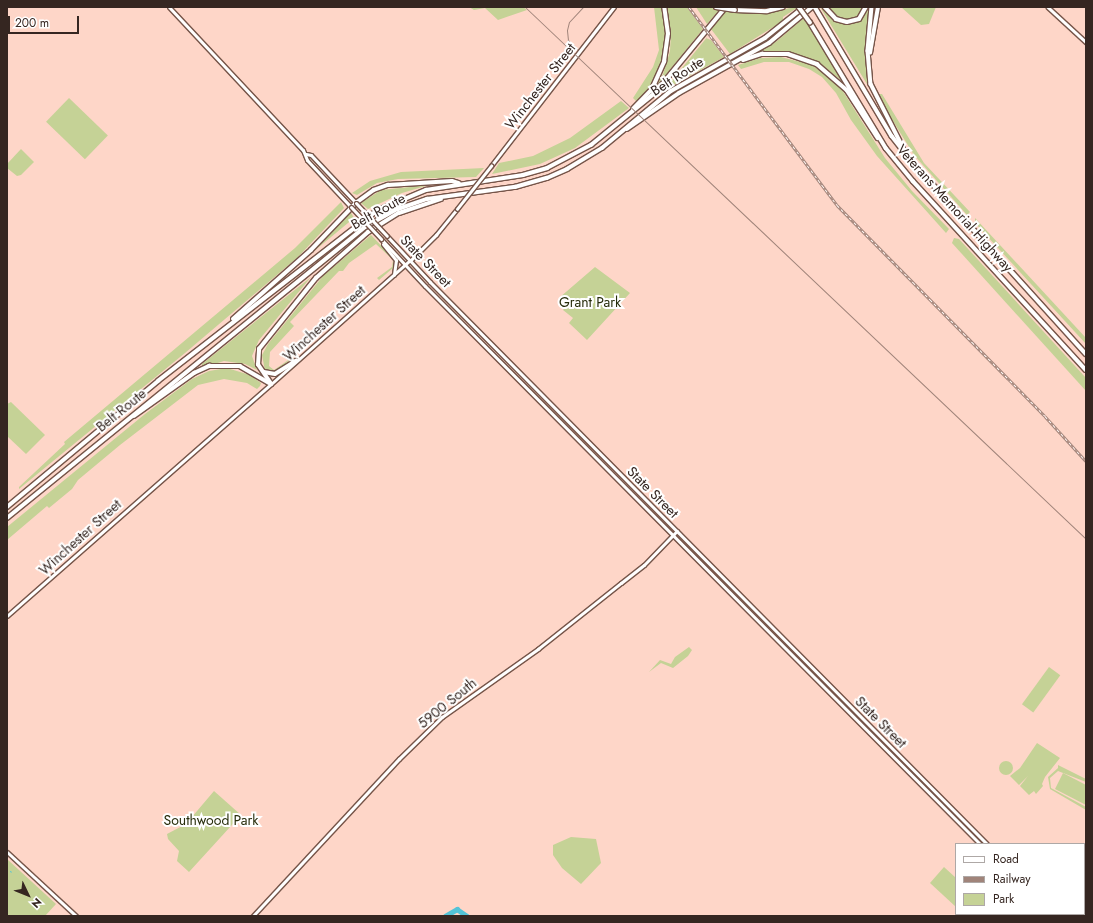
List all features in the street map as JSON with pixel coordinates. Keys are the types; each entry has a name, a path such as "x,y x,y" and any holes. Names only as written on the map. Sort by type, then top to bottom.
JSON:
{"highway":[{"path":"612,128 640,103 652,89 659,75 668,47 667,20 664,7"},
{"path":"716,7 735,10 767,11 783,7"},
{"name":"Belt Route","path":"7,507 209,341 376,210 420,192 523,175 547,168 585,148 655,93 726,7"},
{"name":"Veterans Memorial Highway","path":"799,7 810,22 886,148 1086,370"},
{"name":"Belt Route","path":"7,518 365,227 398,209 427,199 515,186 547,178 602,148 671,91 765,38 804,7"},
{"path":"602,148 662,104 779,36 812,7"},
{"name":"Veterans Memorial Highway","path":"816,7 892,136 909,158 1086,354"},
{"path":"825,7 836,19 847,22 859,19 866,7"},
{"path":"872,7 869,70 871,84 880,106 909,158"},
{"path":"869,70 878,7"},
{"path":"716,72 762,54 788,54 809,60 839,80 886,148"},
{"path":"209,341 311,250 351,207 379,187 388,185 452,181 462,184"},
{"path":"271,384 257,359 260,347 316,278 334,259 368,232 399,213 453,195"},
{"path":"262,370 274,374 296,362"},
{"path":"107,436 194,373 209,366 240,366 271,384"}],"main road":[{"name":"State Street","path":"169,7 306,154 311,155 409,261 986,843"},
{"name":"Winchester Street","path":"7,616 394,275 436,235 614,7"},
{"path":"1048,7 1086,42"},
{"name":"State Street","path":"306,154 307,160 405,265 979,843"},
{"path":"381,239 396,260 394,275"},
{"name":"5900 South","path":"253,916 438,721 465,698 538,648 644,565 677,531"},
{"path":"1085,853 1086,845"},
{"path":"7,852 76,916"}],"green space":[{"path":"469,7 523,7 527,10 498,20 485,8 474,10"},
{"path":"654,7 661,7 664,19 666,39 663,59 652,84 637,102 633,98 653,67 659,50"},
{"path":"666,7 687,7 703,29 655,88 663,74 670,51 671,32"},
{"path":"696,7 710,7 719,10 707,24"},
{"path":"794,7 797,8 783,17 783,21 730,54 711,29 726,11 764,14"},
{"path":"820,7 835,21 849,25 861,20 870,7 866,59 873,94"},
{"path":"828,7 864,7 858,16 849,20 838,17"},
{"path":"901,7 936,7 929,24 921,25"},
{"path":"804,18 830,58 843,82 825,67 805,57 784,52 757,54 777,41"},
{"path":"706,38 711,40 724,57 664,90"},
{"path":"781,57 812,65 839,85 885,158 912,191 949,229 946,233 877,156 851,120 836,93 822,77 809,69 789,62 764,62 741,69 738,65 760,58"},
{"path":"879,94 882,94 924,163 970,212 967,215 914,155 891,118"},
{"path":"69,98 108,136 85,159 46,122"},
{"path":"621,101 629,108 575,148 540,164 492,174 499,163 533,156 570,138"},
{"path":"21,149 34,162 21,175 17,176 7,168 7,164"},
{"path":"484,168 476,177 398,179 377,183 357,195 352,193 370,181 401,172"},
{"path":"429,185 402,193 368,209 361,203 381,190"},
{"path":"341,202 344,208 298,257 185,353 19,489 19,487 65,444 64,442 295,248"},
{"path":"350,211 354,218 313,252 313,251"},
{"path":"975,218 1086,338 1086,344 975,223"},
{"path":"371,235 394,259 393,268 379,280 377,278 392,267 393,260 376,244 349,263 343,271 339,271 290,322 294,326 270,352 269,366 274,370 297,354 274,373 265,371 262,355 268,344 323,276"},
{"path":"954,238 959,239 1086,378 1086,391 952,243"},
{"name":"Grant Park","path":"595,267 630,293 587,340 569,323 573,318 563,310 566,306 559,298"},
{"path":"311,277 259,340 252,356 257,370 245,364 224,361 202,368 202,364"},
{"path":"227,368 250,375 261,383 260,386 257,389 247,383 224,379 198,385 120,445 78,480 72,489 49,508 47,506 7,540 7,527 145,414 192,379 209,371"},
{"path":"11,402 45,435 26,454 7,436 7,404"},
{"path":"689,647 692,650 688,656 673,668 661,663 649,672 660,660 671,664 675,657"},
{"path":"1049,667 1060,675 1033,712 1022,704"},
{"path":"1037,743 1060,758 1045,777 1042,784 1043,786 1036,794 1034,791 1029,795 1020,786 1028,776 1019,785 1010,776 1020,768"},
{"path":"1003,761 1009,761 1013,765 1013,771 1009,775 1003,775 999,771 999,765"},
{"path":"1058,765 1086,779 1086,782 1058,771 1050,778 1051,788 1086,807 1086,810 1050,789 1048,777 1058,768"},
{"path":"1063,773 1086,785 1086,805 1055,789"},
{"name":"Southwood Park","path":"214,791 241,815 189,872 177,861 179,851 168,839 167,834 186,824"},
{"path":"571,837 596,839 601,863 581,884 562,868 553,855 553,845"},
{"path":"7,859 56,904 45,916 7,916"},
{"path":"944,867 955,877 955,906 930,883"}],"waterway":[{"path":"445,916 457,909 467,916"}],"tram line":[{"path":"525,7 1086,539"},
{"path":"577,49 568,40 567,30 569,22 583,7"}],"railway":[{"path":"689,7 837,205 1045,416 1086,461"}]}
